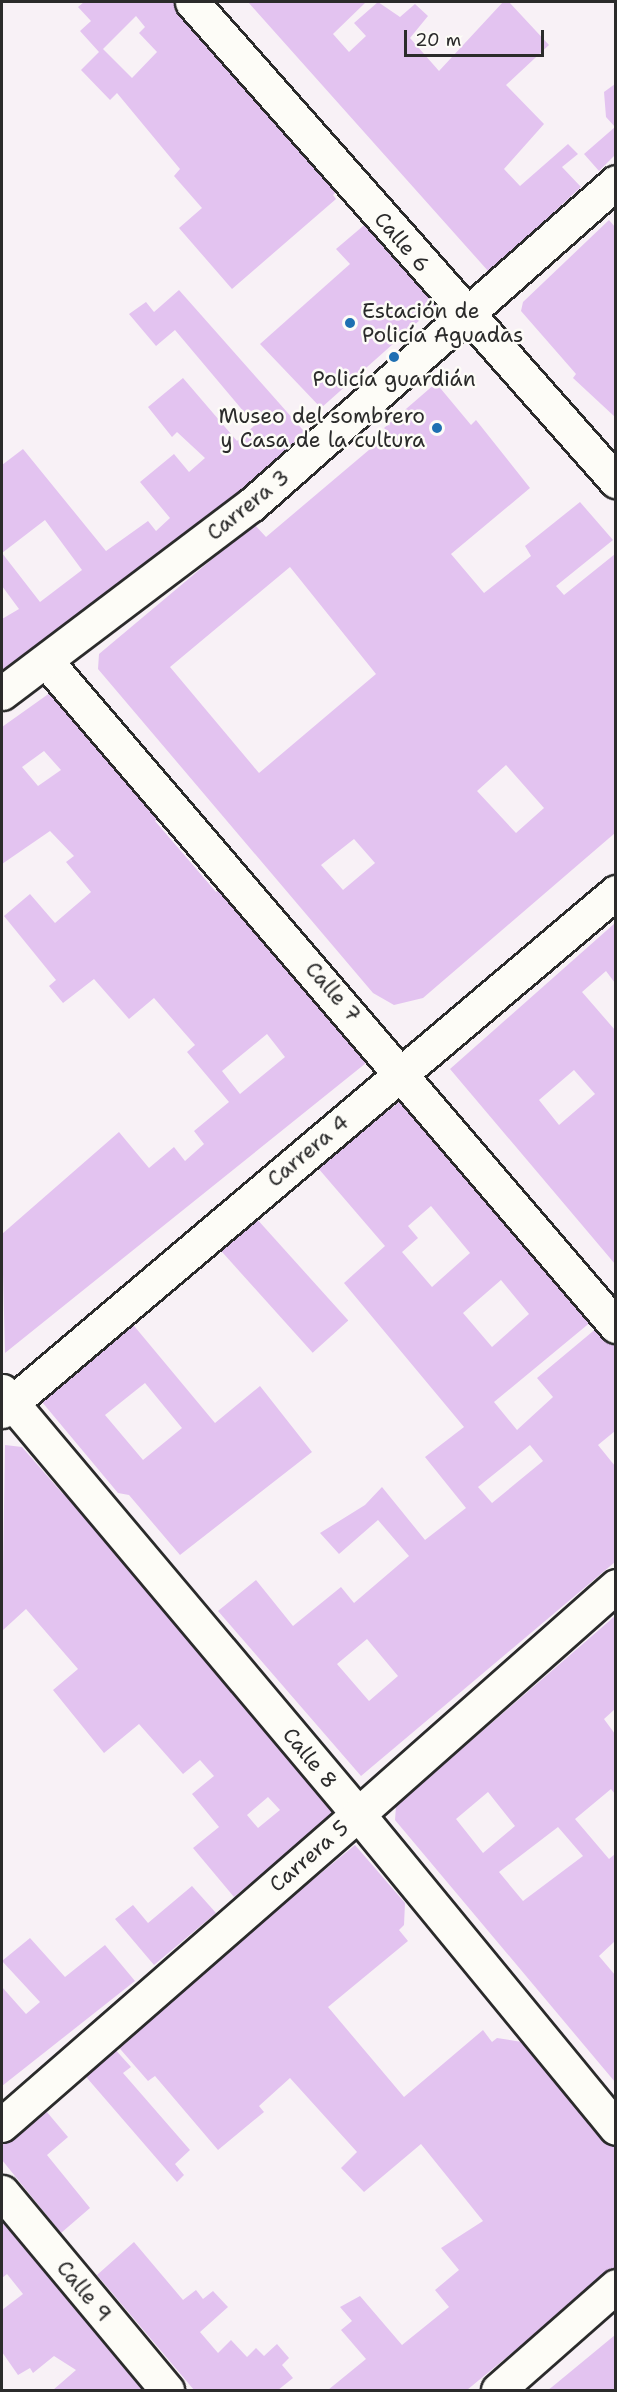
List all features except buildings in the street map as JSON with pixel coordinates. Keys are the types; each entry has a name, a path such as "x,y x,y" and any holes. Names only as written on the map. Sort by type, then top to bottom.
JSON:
{"street":[{"name":"Calle 6","path":"192,2 615,481"},
{"name":"Carrera 3","path":"2,693 251,505 467,316 615,182"},
{"name":"Calle 7","path":"46,661 401,1072 615,1326"},
{"name":"Carrera 4","path":"5,1401 615,892"},
{"name":"Calle 8","path":"5,1401 357,1814 615,2128"},
{"name":"Carrera 5","path":"2,2125 615,1586"},
{"name":"Calle 9","path":"2,2192 167,2391"},
{"path":"498,2391 615,2286"}],"place":[{"name":"Estación de Policía Aguadas","path":"350,323"},
{"name":"Policía guardián","path":"394,357"},
{"name":"Museo del sombrero y Casa de la cultura","path":"437,428"}]}
